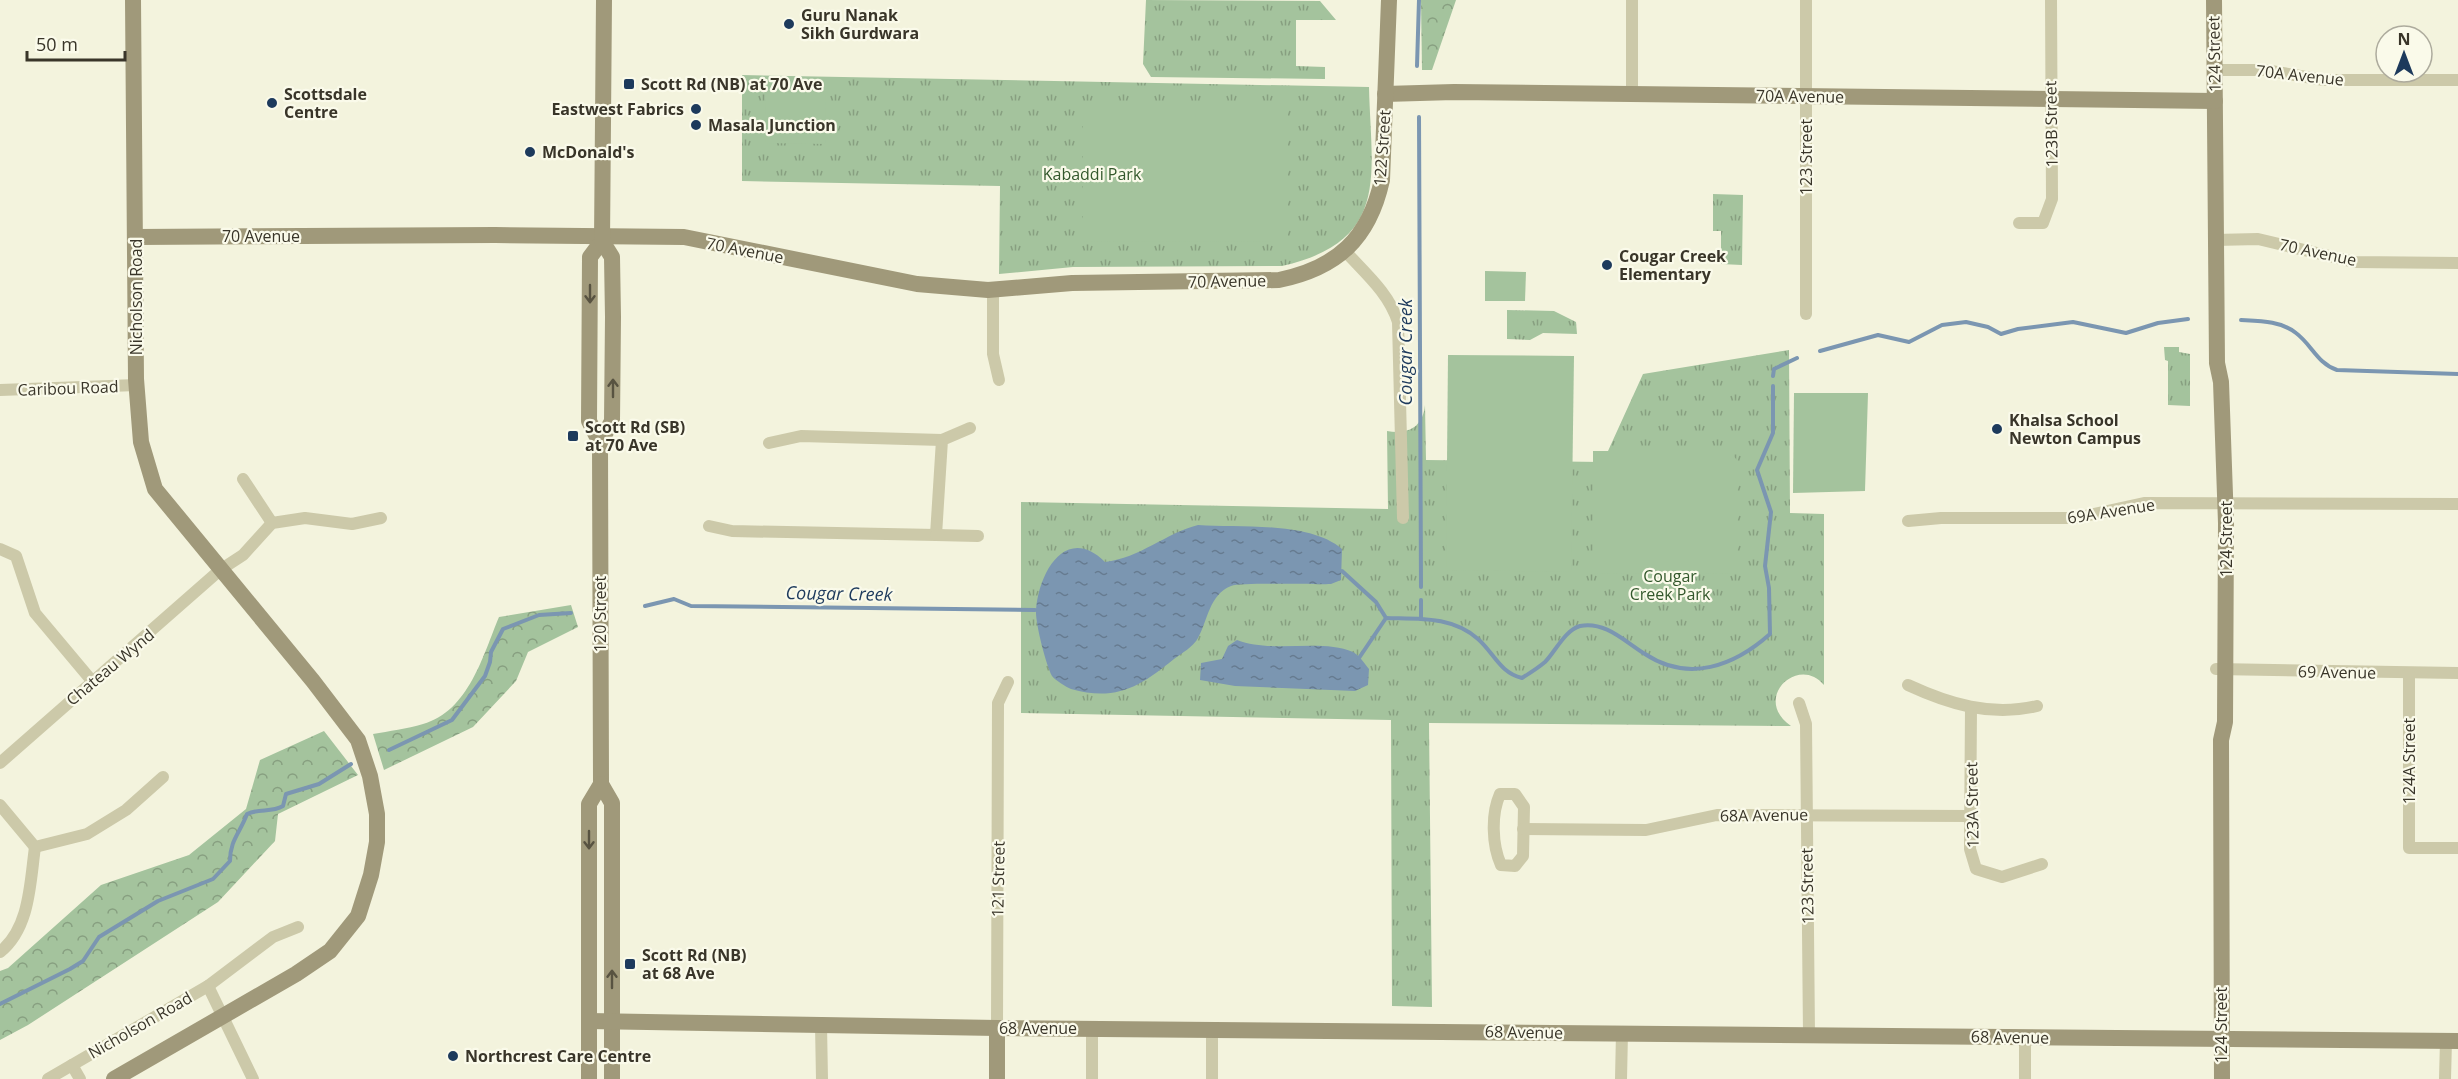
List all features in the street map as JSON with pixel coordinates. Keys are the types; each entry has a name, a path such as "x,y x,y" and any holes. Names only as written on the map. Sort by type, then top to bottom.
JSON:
{"street":[{"name":"Nicholson Road","path":"114,1079 296,974 330,951 358,916 372,875 377,842 377,814 370,776 358,740 313,681 155,489 141,442 137,386 133,0"},
{"name":"120 Street","path":"600,443 612,421 612,257 602,238 604,0"},
{"name":"122 Street","path":"1345,251 1361,233 1377,204 1382,180 1389,0"},
{"path":"1632,0 1632,94"},
{"name":"123 Street","path":"1806,0 1806,314"},
{"name":"123B Street","path":"2019,223 2043,223 2052,198 2051,0"},
{"name":"124 Street","path":"2214,0 2215,240 2217,363 2221,382 2221,669 2224,722 2221,740 2222,1079"},
{"name":"70A Avenue","path":"2214,70 2265,70 2324,80 2458,80"},
{"name":"70A Avenue","path":"1385,94 1454,92 2214,101"},
{"name":"70 Avenue","path":"136,237 684,237 917,284 993,290 1072,283 1279,280 1305,274 1345,251"},
{"name":"120 Street","path":"602,238 590,257 589,421 600,443 601,784 612,803 612,1079"},
{"name":"70 Avenue","path":"2215,240 2258,239 2355,262 2458,263"},
{"path":"1345,251 1385,294 1394,308 1398,322 1402,518"},
{"path":"993,290 993,354 999,380"},
{"name":"Caribou Road","path":"0,390 137,386"},
{"path":"769,443 801,436 942,440 970,428"},
{"path":"936,535 942,440"},
{"path":"243,479 272,523"},
{"name":"69A Avenue","path":"1908,521 1941,518 2076,518 2144,503 2458,504"},
{"path":"220,570 243,555 272,523 305,518 352,524 381,518"},
{"path":"709,526 732,531 978,536"},
{"path":"0,549 16,556 35,613 92,681"},
{"name":"Chateau Wynd","path":"0,763 220,570"},
{"name":"69 Avenue","path":"2221,669 2458,674"},
{"name":"124A Street","path":"2409,673 2409,848 2458,848"},
{"name":"121 Street","path":"998,1079 998,703 1008,682"},
{"path":"1908,685 1971,708 2013,712 2037,706"},
{"name":"123 Street","path":"1799,703 1806,724 1809,1035"},
{"name":"123A Street","path":"1971,708 1970,849 1976,869 2002,877 2042,864"},
{"path":"35,847 87,834 126,810 163,777"},
{"name":"120 Street","path":"589,1079 589,804 601,784"},
{"path":"1500,794 1515,794 1524,807 1523,829 1523,856 1515,866 1501,865 1495,853 1495,806 1500,794"},
{"path":"0,805 35,847 26,909 12,942 0,952"},
{"name":"68A Avenue","path":"1523,829 1646,830 1717,815 1970,816"},
{"name":"Nicholson Road","path":"48,1079 208,986 273,937 298,927"},
{"name":"Nicholson Road","path":"208,986 222,1016"},
{"path":"222,1016 254,1079"},
{"name":"68 Avenue","path":"590,1021 997,1028 2452,1041"},
{"path":"821,1025 822,1079"},
{"path":"1092,1029 1092,1079"},
{"path":"1212,1030 1212,1079"},
{"path":"1622,1033 1622,1079"},
{"path":"2025,1037 2025,1079"},
{"path":"2445,1079 2452,1041"},
{"name":"Nicholson Road","path":"72,1065 80,1079"}],"green space":[{"path":"1146,0 1320,1 1336,20 1296,20 1296,66 1325,67 1325,79 1151,77 1143,64"},
{"path":"1421,0 1456,0 1432,70 1422,70"},
{"name":"Kabaddi Park","path":"742,75 1369,87 1372,149 1367,200 1358,222 1342,240 1317,255 1282,266 1073,267 999,274 1000,186 742,181"},
{"path":"766,93 826,94 825,144 765,143"},
{"path":"1083,106 1288,106 1288,242 1083,241"},
{"path":"1713,194 1743,195 1742,265 1721,264 1721,231 1713,231"},
{"path":"1485,271 1526,272 1525,301 1485,301"},
{"path":"1507,310 1554,311 1576,322 1577,334 1543,333 1530,340 1507,339"},
{"path":"2164,347 2179,347 2179,352 2190,354 2190,406 2168,405 2168,361 2165,360"},
{"name":"Cougar Creek Park","path":"1789,350 1790,513 1824,514 1824,685 1814,677 1803,674 1783,683 1777,693 1776,703 1780,715 1791,726 1429,723 1432,1007 1392,1006 1391,720 1021,713 1021,502 1388,509 1387,431 1402,432 1413,428 1421,419 1425,405 1426,460 1603,462 1643,374"},
{"path":"1448,355 1574,356 1571,572 1446,570"},
{"path":"1794,393 1868,393 1865,491 1793,493"},
{"path":"1593,451 1729,451 1737,460 1737,574 1593,573"},
{"path":"571,605 578,627 528,652 516,681 473,727 384,770 373,734 423,724 439,717 452,707 472,680 499,617"},
{"path":"324,731 358,775 278,814 275,841 218,902 28,1025 0,1040 0,971 8,968 101,885 189,855 246,809 260,760"}],"water":[{"path":"1198,525 1293,530 1328,540 1342,549 1341,580 1331,584 1231,586 1218,595 1198,638 1187,650 1150,677 1127,689 1101,694 1087,693 1071,689 1053,678 1041,643 1036,610 1043,581 1057,558 1067,550 1078,548 1091,552 1105,562 1118,560"},
{"path":"1237,640 1266,646 1326,646 1353,652 1369,669 1368,685 1355,691 1235,686 1200,680 1201,663 1222,659 1228,646"}],"waterway":[{"name":"Cougar Creek","path":"1417,66 1419,0"},
{"name":"Cougar Creek","path":"1419,117 1421,587"},
{"name":"Cougar Creek","path":"1820,351 1878,335 1909,342 1942,325 1966,322 1988,327 2001,334 2018,329 2073,322 2126,333 2158,323 2188,319"},
{"name":"Cougar Creek","path":"2241,320 2270,322 2290,329 2302,338 2324,363 2337,370 2458,374"},
{"name":"Cougar Creek","path":"1773,376 1774,369 1797,358"},
{"name":"Cougar Creek","path":"1359,658 1386,618 1435,620 1457,626 1484,644 1508,672 1522,678 1545,662 1575,628 1589,625 1607,629 1645,654 1678,668 1711,667 1741,655 1770,634 1769,588 1765,566 1771,512 1757,470 1773,433 1773,386"},
{"name":"Cougar Creek","path":"1342,571 1376,602 1386,618"},
{"name":"Cougar Creek","path":"645,606 674,599 691,606 1035,610"},
{"name":"Cougar Creek","path":"1421,600 1421,619"},
{"name":"Cougar Creek","path":"389,750 452,720 485,676 491,652 503,629 539,615 571,613"},
{"name":"Cougar Creek","path":"0,1004 83,961 99,937 158,901 213,879 230,861 234,842 247,814 283,806 286,794 319,784 351,764"}],"place":[{"name":"Guru Nanak Sikh Gurdwara","path":"789,24"},
{"name":"Scott Rd (NB) at 70 Ave","path":"629,84"},
{"name":"Scottsdale Centre","path":"272,103"},
{"name":"Eastwest Fabrics","path":"696,109"},
{"name":"Masala Junction","path":"696,125"},
{"name":"McDonald's","path":"530,152"},
{"name":"Cougar Creek Elementary","path":"1607,265"},
{"name":"Khalsa School Newton Campus","path":"1997,429"},
{"name":"Scott Rd (SB) at 70 Ave","path":"573,436"},
{"name":"Scott Rd (NB) at 68 Ave","path":"630,964"},
{"name":"Northcrest Care Centre","path":"453,1056"}]}
